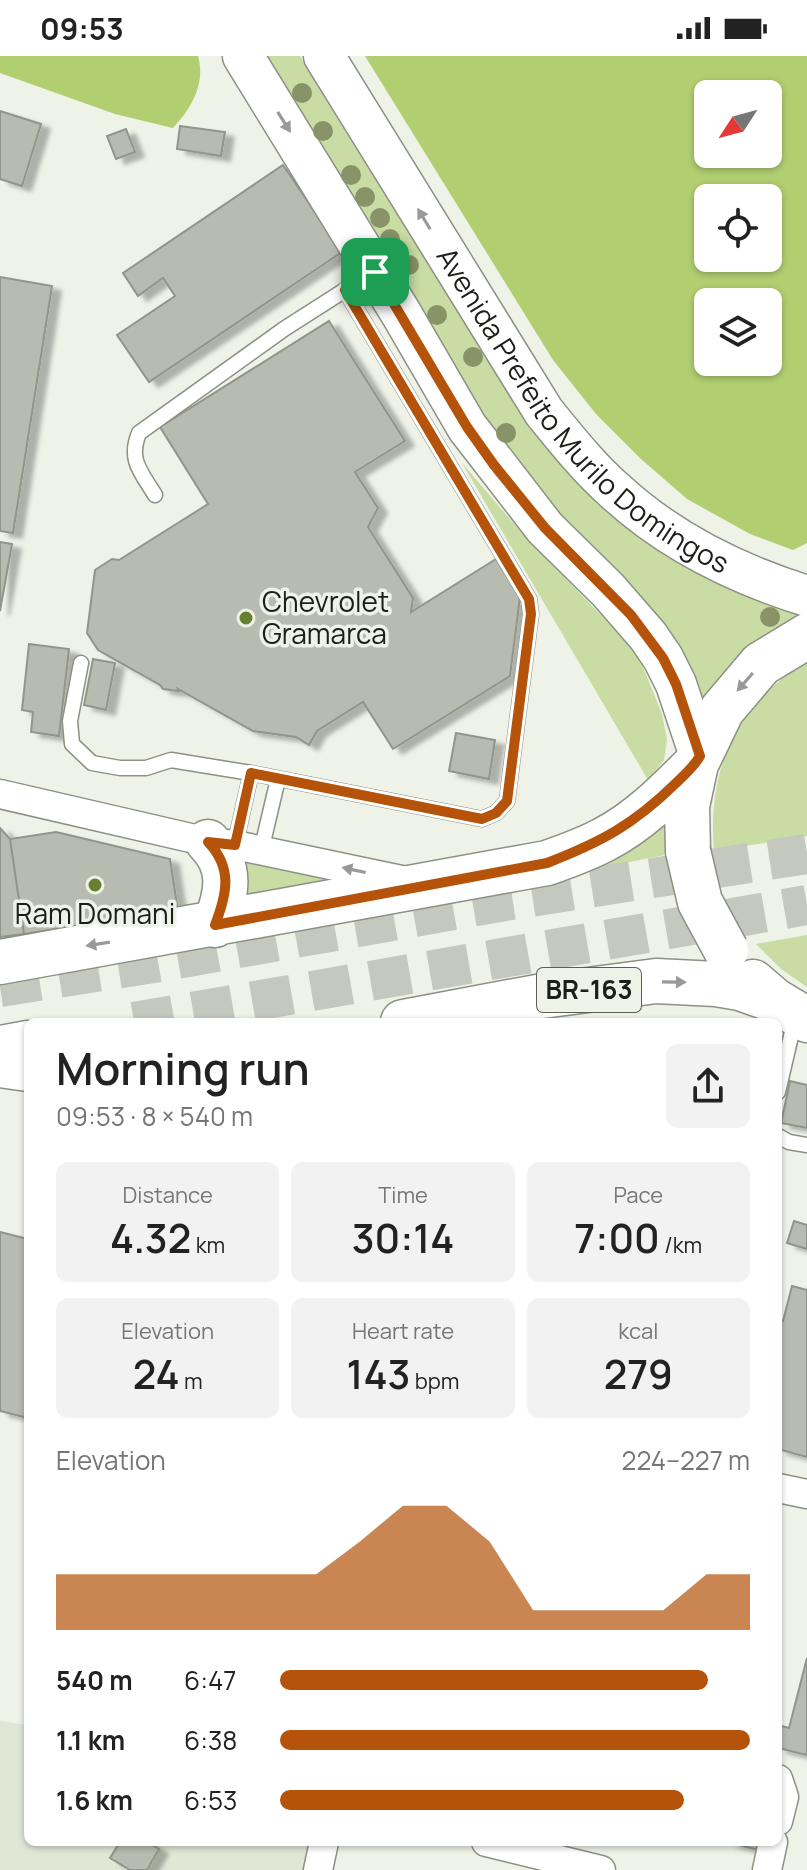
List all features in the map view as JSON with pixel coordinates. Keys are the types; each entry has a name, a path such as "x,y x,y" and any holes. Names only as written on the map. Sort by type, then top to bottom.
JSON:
{"main road":[{"path":"243,56 360,281 494,465 545,528 631,615 663,658 676,684 698,760"},
{"name":"Avenida Prefeito Murilo Domingos","path":"324,56 544,412 581,456 614,490 654,523 692,547 764,583 807,596"},
{"path":"792,1011 748,978 726,950 700,902 688,851 687,806 698,760 722,710 761,664 807,636"},
{"path":"0,962 547,863 586,848 624,827 659,800 698,760"},
{"path":"215,925 226,891 226,873 221,859 235,846"},
{"name":"BR-163","path":"443,1018 533,1009 656,981 740,988 792,1011"},
{"path":"0,1046 24,1042"},
{"path":"0,1065 24,1068"}],"street":[{"path":"0,794 430,886"},
{"path":"782,1489 807,1494"},
{"path":"318,1870 323,1846"},
{"path":"502,1846 601,1870"},
{"path":"767,1870 772,1846"}],"lane":[{"path":"81,663 70,721 72,744 92,763 146,768 171,760 482,819 496,813 507,801 531,614 529,599 360,281 284,329 139,433 133,448 135,461 155,495"},
{"path":"235,846 251,773"},
{"path":"235,846 278,779"},
{"path":"782,1069 792,1011"},
{"path":"782,1138 807,1145"}],"shaded area":[{"path":"0,1721 24,1724 24,1846 311,1846 305,1870 0,1870"}],"green space":[{"path":"0,56 198,56 200,76 191,104 173,128 115,114 0,73"},
{"path":"263,56 300,56 517,408 558,460 807,615 702,714 562,520 493,432"},
{"path":"365,56 807,56 807,543 793,550 750,534 687,499 596,414 553,360"},
{"path":"462,463 521,532 622,637 641,662 662,714 667,740 664,760 648,780"},
{"path":"807,660 807,836 714,851 716,792 732,741 762,698"},
{"path":"674,814 675,853 563,875"},
{"path":"243,862 338,882 239,900"},
{"path":"807,935 807,987 781,969 756,944"}],"building":[{"path":"0,111 41,124 22,186 0,179"},
{"path":"180,126 225,132 221,156 177,149"},
{"path":"126,129 135,152 116,159 107,136"},
{"path":"283,165 342,252 149,382 117,335 175,296 163,278 138,296 123,273"},
{"path":"0,277 52,286 13,533 0,531"},
{"path":"329,321 405,441 355,472 378,508 368,527 413,598 411,612 496,559 520,597 510,676 393,749 363,702 317,731 309,745 296,737 253,731 178,689 163,689 98,650 87,633 95,570 112,559 119,560 208,504 160,427"},
{"path":"0,542 12,544 0,611"},
{"path":"29,644 69,649 59,736 31,732 33,712 22,710"},
{"path":"93,659 115,663 106,710 84,705"},
{"path":"456,733 495,740 489,779 449,771"},
{"path":"0,828 10,839 24,934 0,937"},
{"name":"Ram Domani","path":"56,832 170,859 178,911 24,934 10,839"},
{"path":"790,1081 807,1085 807,1128 782,1123"},
{"path":"794,1221 807,1225 807,1249 787,1243"},
{"path":"0,1232 24,1238 24,1417 0,1411"},
{"path":"792,1286 807,1290 807,1457 782,1450 783,1321"},
{"path":"807,1658 807,1755 782,1749 782,1726 789,1728"},
{"path":"118,1846 154,1846 159,1849 147,1870 130,1870 110,1858"}],"tunnel":[{"path":"0,987 505,901 807,854"},
{"path":"157,1018 807,905"}],"place":[{"name":"Chevrolet Gramarca","path":"246,618"},
{"name":"Ram Domani","path":"95,885"}],"route":[{"path":"375,272 467,427 494,465 545,528 631,615 663,658 676,684 700,756 696,764 659,800 607,839 547,863 215,925 226,891 226,873 221,859 208,842 235,845 251,773 482,819 496,813 507,801 531,614 529,599 345,290 375,272"}]}
